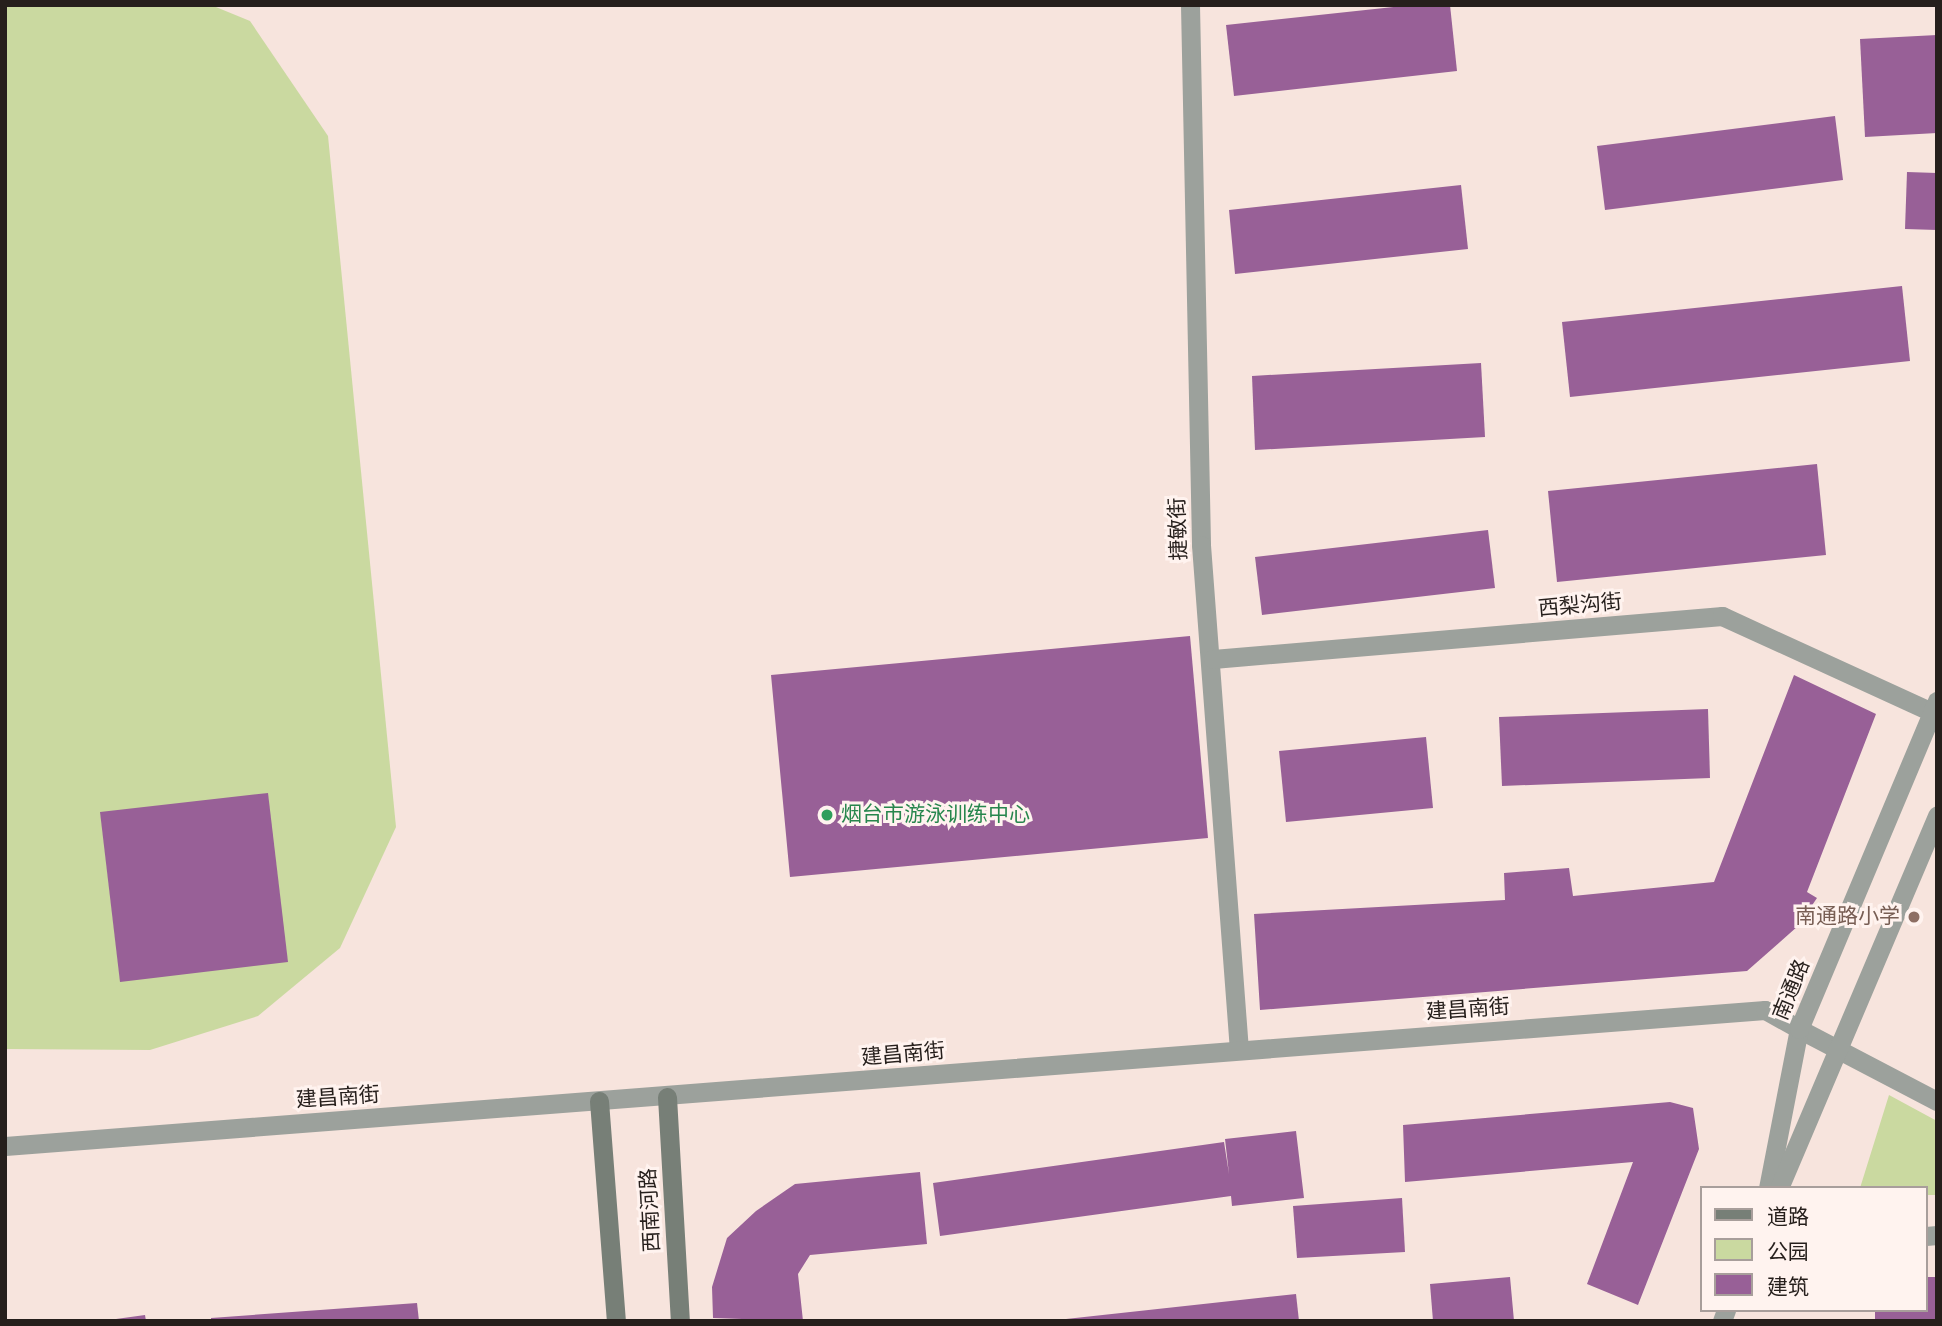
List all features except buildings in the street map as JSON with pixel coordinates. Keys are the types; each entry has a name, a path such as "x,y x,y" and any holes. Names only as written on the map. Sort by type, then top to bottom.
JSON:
{"main road":[{"name":"西南河路","path":"667,1097 680,1321"},
{"name":"西南河路","path":"600,1101 616,1321"}],"street":[{"name":"捷敏街","path":"1190,5 1201,545 1213,659 1239,1050"},
{"name":"西梨沟街","path":"1213,659 1722,616 1934,707"},
{"name":"南通路","path":"1768,1186 1799,1029 1934,707"},
{"path":"1780,1186 1937,815"},
{"name":"建昌南街","path":"5,1146 667,1097 1765,1010 1937,1101"}],"green space":[{"path":"5,5 211,5 250,21 328,136 396,827 340,948 258,1016 150,1050 5,1049"},
{"path":"1889,1095 1937,1121 1937,1195 1928,1195 1928,1186 1861,1186"}],"place":[{"name":"烟台市游泳训练中心","path":"827,815"},
{"name":"南通路小学","path":"1914,917"}]}
